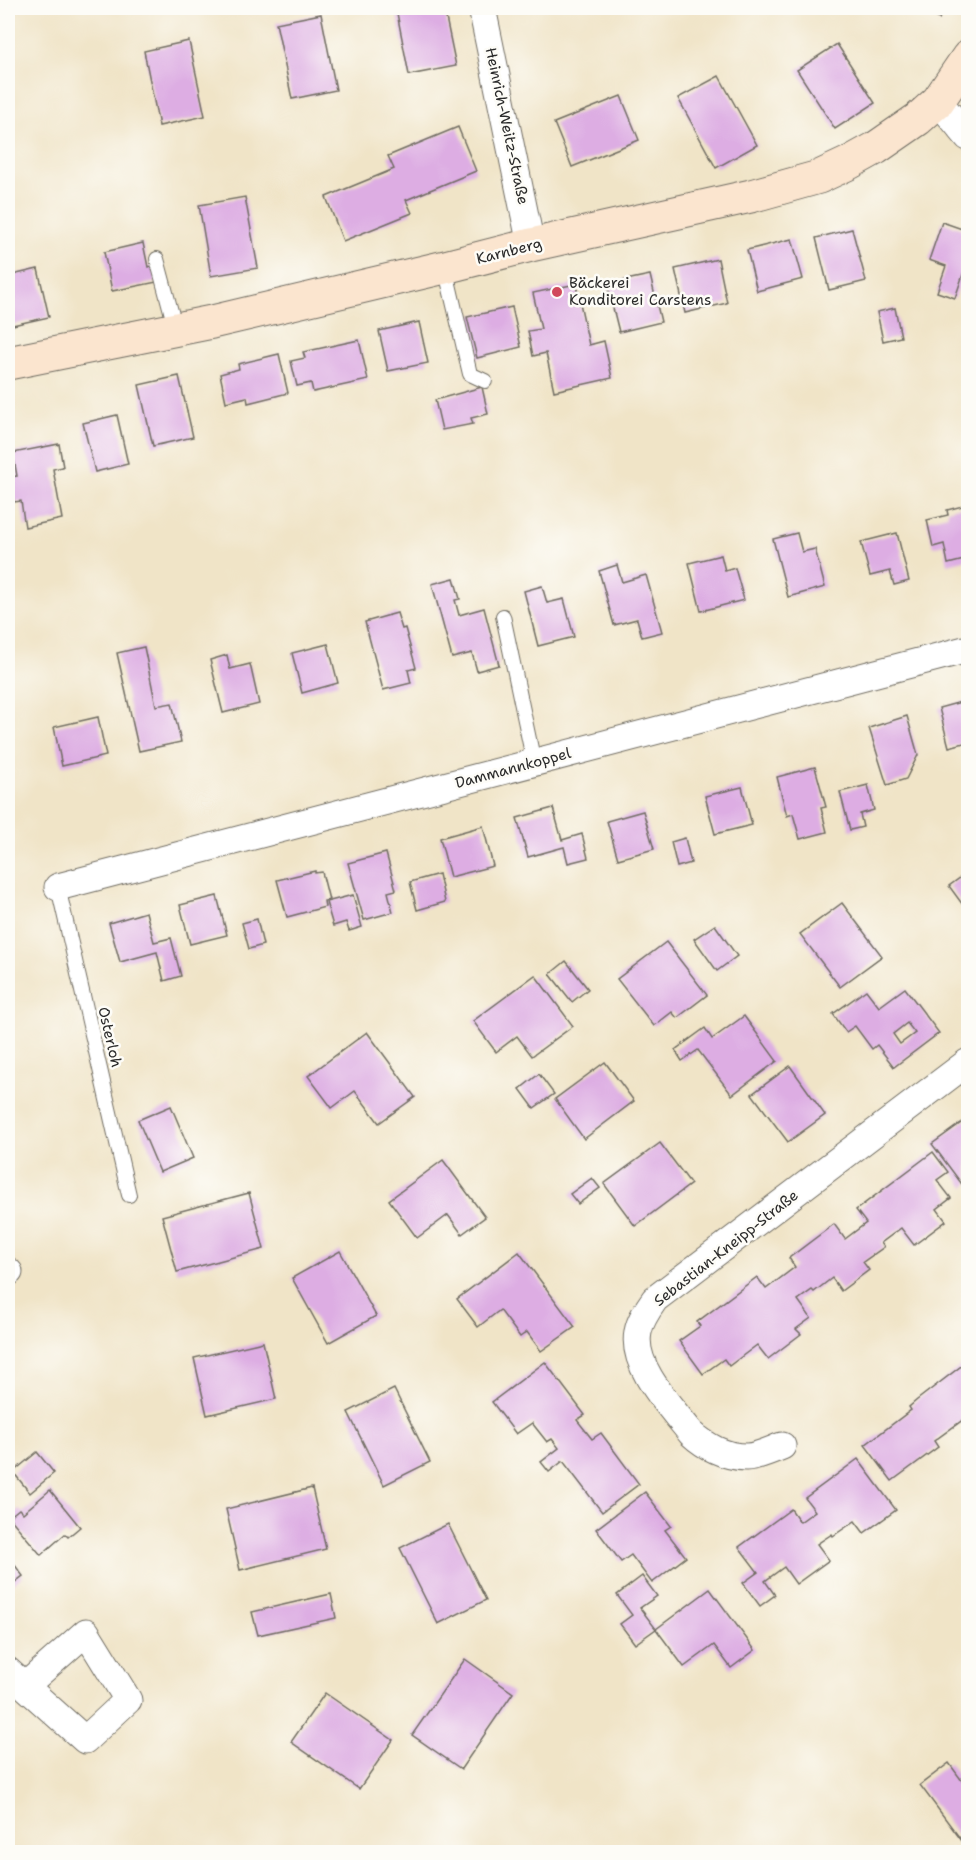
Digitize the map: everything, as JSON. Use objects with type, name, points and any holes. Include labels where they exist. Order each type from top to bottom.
[{"type":"street","name":"Heinrich-Weitz-Straße","points":[[482,8],[531,245]]},
{"type":"street","name":"Karnberg","points":[[8,363],[176,330],[531,245],[751,196],[819,177],[883,143],[918,118],[938,101],[969,57]]},
{"type":"street","points":[[938,101],[969,137]]},
{"type":"street","name":"Dammannkoppel","points":[[58,887],[969,649]]},
{"type":"street","name":"Sebastian-Kneipp-Straße","points":[[782,1446],[747,1457],[715,1450],[690,1433],[643,1368],[637,1350],[638,1331],[644,1315],[655,1299],[969,1062]]},
{"type":"lane","points":[[156,259],[176,330]]},
{"type":"lane","points":[[445,267],[470,374],[485,381]]},
{"type":"lane","points":[[503,616],[534,763]]},
{"type":"lane","name":"Osterloh","points":[[58,887],[129,1195]]},
{"type":"building","points":[[396,8],[444,8],[456,66],[409,75]]},
{"type":"building","points":[[913,8],[944,8],[939,19]]},
{"type":"building","points":[[321,14],[336,90],[292,99],[276,23]]},
{"type":"building","points":[[189,41],[205,116],[159,126],[144,51]]},
{"type":"building","points":[[837,44],[875,103],[835,129],[797,70]]},
{"type":"building","points":[[719,76],[757,145],[716,168],[678,98]]},
{"type":"building","points":[[621,96],[639,140],[572,167],[554,123]]},
{"type":"building","points":[[458,127],[476,171],[406,200],[412,213],[343,241],[326,197],[394,169],[388,156]]},
{"type":"building","points":[[245,197],[258,268],[211,276],[199,205]]},
{"type":"building","points":[[942,222],[968,231],[968,260],[955,298],[937,292],[946,266],[929,260]]},
{"type":"building","points":[[852,229],[866,281],[829,290],[816,238]]},
{"type":"building","points":[[792,239],[803,279],[757,291],[747,250]]},
{"type":"building","points":[[143,243],[148,267],[154,265],[157,282],[112,291],[104,252]]},
{"type":"building","points":[[718,259],[727,303],[685,313],[675,269]]},
{"type":"building","points":[[38,269],[49,317],[8,326],[8,276]]},
{"type":"building","points":[[650,275],[661,322],[619,332],[607,284]]},
{"type":"building","points":[[576,284],[589,345],[604,341],[612,378],[554,391],[546,353],[533,356],[528,331],[541,329],[533,293]]},
{"type":"building","points":[[512,307],[521,347],[477,358],[467,317]]},
{"type":"building","points":[[895,308],[901,337],[883,341],[877,312]]},
{"type":"building","points":[[419,322],[428,363],[388,371],[379,331]]},
{"type":"building","points":[[359,340],[368,380],[313,392],[311,383],[297,386],[291,361],[305,358],[303,352]]},
{"type":"building","points":[[279,354],[288,393],[248,403],[247,397],[226,402],[220,374],[239,369],[238,364]]},
{"type":"building","points":[[179,376],[193,437],[153,446],[139,385]]},
{"type":"building","points":[[482,387],[488,414],[471,418],[473,424],[442,430],[435,400]]},
{"type":"building","points":[[117,415],[128,464],[95,472],[83,423]]},
{"type":"building","points":[[59,444],[63,467],[53,469],[62,519],[25,527],[21,501],[14,502],[9,477],[17,476],[13,453]]},
{"type":"building","points":[[966,505],[968,508],[968,559],[948,564],[944,544],[933,547],[927,520],[948,515],[947,510]]},
{"type":"building","points":[[797,533],[802,552],[815,549],[825,587],[788,597],[773,539]]},
{"type":"building","points":[[897,533],[909,581],[894,585],[890,571],[870,576],[861,542]]},
{"type":"building","points":[[721,555],[725,571],[735,568],[744,600],[701,611],[689,563]]},
{"type":"building","points":[[617,565],[622,582],[646,575],[662,632],[642,637],[637,619],[614,625],[599,571]]},
{"type":"building","points":[[454,578],[460,599],[455,600],[459,615],[484,608],[499,665],[477,671],[472,653],[452,658],[432,584]]},
{"type":"building","points":[[542,586],[547,603],[564,599],[574,637],[538,646],[524,591]]},
{"type":"building","points":[[397,613],[402,629],[405,628],[416,668],[408,670],[411,683],[383,690],[365,622]]},
{"type":"building","points":[[328,644],[338,683],[302,693],[292,653]]},
{"type":"building","points":[[144,647],[156,706],[172,703],[181,742],[139,751],[117,653]]},
{"type":"building","points":[[227,655],[230,669],[250,664],[259,704],[223,713],[210,660]]},
{"type":"building","points":[[968,700],[968,742],[949,747],[939,708]]},
{"type":"building","points":[[907,716],[918,755],[906,779],[887,785],[869,728]]},
{"type":"building","points":[[98,717],[106,756],[62,766],[54,727]]},
{"type":"building","points":[[815,767],[826,807],[821,808],[827,832],[800,839],[793,814],[787,816],[777,777]]},
{"type":"building","points":[[868,785],[874,810],[860,814],[863,827],[850,830],[840,792]]},
{"type":"building","points":[[742,787],[752,825],[715,834],[705,796]]},
{"type":"building","points":[[553,808],[562,840],[582,834],[588,858],[568,863],[564,847],[528,857],[517,818]]},
{"type":"building","points":[[643,811],[654,849],[618,859],[607,821]]},
{"type":"building","points":[[483,826],[493,866],[450,877],[440,838]]},
{"type":"building","points":[[685,838],[691,863],[677,867],[671,842]]},
{"type":"building","points":[[386,853],[396,890],[388,892],[393,912],[364,920],[348,863]]},
{"type":"building","points":[[315,871],[315,873],[322,872],[329,900],[324,901],[325,907],[287,917],[277,880]]},
{"type":"building","points":[[968,872],[968,912],[949,886]]},
{"type":"building","points":[[439,874],[445,902],[417,910],[410,882]]},
{"type":"building","points":[[353,895],[362,927],[349,931],[346,922],[333,926],[326,902]]},
{"type":"building","points":[[217,896],[227,935],[190,944],[180,905]]},
{"type":"building","points":[[842,903],[882,956],[840,987],[800,934]]},
{"type":"building","points":[[146,912],[154,942],[171,938],[181,976],[164,981],[157,952],[120,962],[109,923]]},
{"type":"building","points":[[257,919],[263,945],[249,949],[242,923]]},
{"type":"building","points":[[715,925],[737,956],[717,971],[694,939]]},
{"type":"building","points":[[666,942],[707,995],[677,1018],[672,1012],[654,1026],[617,979]]},
{"type":"building","points":[[566,961],[588,989],[572,1002],[550,974]]},
{"type":"building","points":[[535,975],[573,1026],[532,1056],[517,1036],[496,1052],[473,1021]]},
{"type":"building","points":[[905,988],[939,1033],[894,1067],[877,1045],[872,1049],[855,1026],[846,1032],[833,1014],[866,990],[879,1007]],"holes":[[[907,1023],[915,1033],[900,1044],[893,1034]]]},
{"type":"building","points":[[744,1016],[777,1061],[732,1095],[698,1050],[682,1061],[675,1050],[705,1028],[712,1039]]},
{"type":"building","points":[[367,1032],[415,1097],[379,1123],[355,1091],[332,1108],[308,1076]]},
{"type":"building","points":[[605,1062],[634,1101],[584,1139],[555,1099]]},
{"type":"building","points":[[790,1066],[825,1115],[788,1142],[752,1094]]},
{"type":"building","points":[[539,1074],[554,1094],[534,1108],[520,1089]]},
{"type":"building","points":[[171,1106],[193,1158],[160,1172],[138,1120]]},
{"type":"building","points":[[968,1118],[968,1184],[964,1187],[932,1144]]},
{"type":"building","points":[[660,1143],[691,1184],[635,1226],[604,1184]]},
{"type":"building","points":[[933,1152],[948,1172],[937,1180],[951,1198],[937,1209],[946,1221],[914,1245],[901,1228],[881,1243],[884,1247],[863,1262],[869,1270],[841,1291],[832,1278],[814,1292],[812,1290],[798,1300],[811,1318],[796,1329],[801,1334],[768,1359],[757,1345],[729,1366],[724,1359],[703,1374],[679,1341],[700,1326],[697,1322],[757,1277],[766,1289],[795,1267],[789,1258],[834,1224],[845,1239],[866,1223],[856,1210]]},
{"type":"building","points":[[443,1160],[485,1217],[462,1234],[448,1215],[417,1238],[389,1200]]},
{"type":"building","points":[[592,1178],[600,1188],[578,1204],[570,1194]]},
{"type":"building","points":[[249,1193],[264,1249],[177,1272],[162,1216]]},
{"type":"building","points":[[340,1251],[376,1316],[328,1343],[292,1278]]},
{"type":"building","points":[[519,1252],[575,1327],[541,1351],[527,1332],[520,1337],[500,1310],[478,1327],[457,1299]]},
{"type":"building","points":[[263,1342],[276,1399],[207,1415],[194,1358]]},
{"type":"building","points":[[968,1354],[968,1416],[934,1441],[938,1447],[892,1481],[865,1445],[911,1410],[909,1407],[917,1400],[965,1363],[962,1359]]},
{"type":"building","points":[[545,1362],[585,1415],[577,1420],[592,1439],[601,1433],[639,1484],[602,1512],[563,1461],[549,1472],[541,1462],[559,1448],[552,1439],[547,1442],[532,1423],[516,1434],[492,1402]]},
{"type":"building","points":[[394,1389],[430,1462],[384,1485],[348,1412]]},
{"type":"building","points":[[37,1452],[54,1473],[30,1493],[13,1472]]},
{"type":"building","points":[[858,1459],[896,1510],[864,1533],[855,1521],[817,1544],[829,1560],[796,1584],[784,1567],[765,1581],[775,1595],[760,1606],[743,1583],[758,1572],[739,1547],[791,1509],[800,1522],[815,1511],[805,1498]]},
{"type":"building","points":[[312,1488],[326,1549],[240,1570],[226,1509]]},
{"type":"building","points":[[50,1490],[80,1527],[68,1537],[65,1534],[41,1555],[9,1517],[19,1509],[23,1513]]},
{"type":"building","points":[[645,1492],[671,1526],[665,1530],[686,1557],[652,1583],[631,1555],[621,1562],[596,1529]]},
{"type":"building","points":[[448,1524],[486,1600],[438,1624],[400,1548]]},
{"type":"building","points":[[8,1556],[23,1576],[11,1585],[8,1583]]},
{"type":"building","points":[[642,1576],[657,1596],[640,1608],[656,1629],[635,1644],[620,1624],[632,1615],[617,1595]]},
{"type":"building","points":[[710,1589],[755,1650],[731,1668],[714,1645],[684,1667],[656,1629]]},
{"type":"building","points":[[331,1594],[336,1618],[258,1635],[252,1612]]},
{"type":"building","points":[[465,1659],[513,1693],[461,1769],[412,1735]]},
{"type":"building","points":[[325,1693],[393,1740],[359,1789],[291,1742]]},
{"type":"building","points":[[949,1763],[968,1789],[968,1849],[920,1785]]},
{"type":"place","name":"Bäckerei Konditorei Carstens","points":[[557,292]]}]
